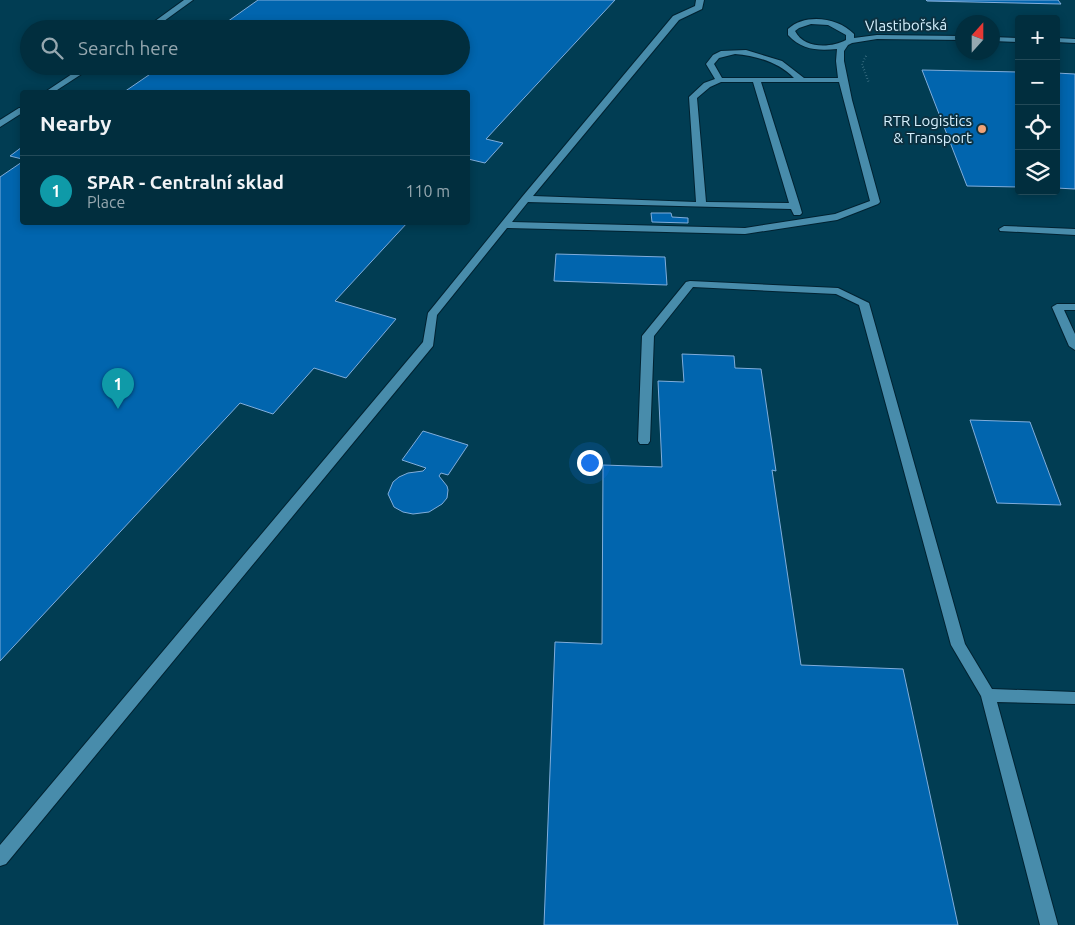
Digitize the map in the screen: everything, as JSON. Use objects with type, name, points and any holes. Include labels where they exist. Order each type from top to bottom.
[{"type":"street","points":[[161,20],[189,0]]},
{"type":"street","points":[[0,858],[429,344],[432,315],[525,199],[676,18],[699,7],[700,0]]},
{"type":"street","name":"Vlastibořská","points":[[847,43],[850,34],[847,31],[827,23],[804,23],[791,31],[792,35],[799,42],[813,47],[830,48],[877,37],[955,38]]},
{"type":"street","points":[[1000,39],[1015,40]]},
{"type":"street","points":[[1060,40],[1075,41]]},
{"type":"street","points":[[504,225],[745,231],[837,217],[875,202],[839,58],[840,52],[847,43]]},
{"type":"street","points":[[720,80],[710,64],[713,58],[720,54],[745,52],[771,59],[789,68],[802,80]]},
{"type":"street","points":[[52,90],[76,75]]},
{"type":"street","points":[[701,205],[693,97],[707,85],[720,80],[843,80]]},
{"type":"street","points":[[756,80],[800,222]]},
{"type":"street","points":[[0,124],[20,111]]},
{"type":"street","points":[[525,199],[795,206]]},
{"type":"street","points":[[1004,229],[1075,232]]},
{"type":"street","points":[[644,440],[648,336],[690,284],[838,292],[864,303],[958,644],[988,694],[1049,925]]},
{"type":"street","points":[[1075,307],[1057,307],[1075,346]]},
{"type":"street","points":[[988,694],[1075,698]]},
{"type":"building","points":[[258,0],[615,0],[486,139],[503,143],[485,163],[470,159],[470,90],[127,90],[149,75],[470,75],[470,20],[230,20]]},
{"type":"building","points":[[1058,0],[1061,4],[927,1]]},
{"type":"building","name":"RTR Logistics & Transport","points":[[922,70],[1015,72],[1015,187],[967,186]]},
{"type":"building","points":[[1060,73],[1075,74],[1075,189],[1060,188]]},
{"type":"building","points":[[20,148],[20,158],[10,156]]},
{"type":"building","points":[[20,163],[20,225],[405,225],[335,301],[396,319],[346,378],[314,368],[273,414],[240,403],[0,661],[0,177]]},
{"type":"building","points":[[651,213],[671,213],[672,217],[688,218],[688,223],[652,222]]},
{"type":"building","points":[[556,254],[665,257],[667,285],[554,281]]},
{"type":"building","points":[[682,354],[734,356],[735,368],[761,369],[776,471],[772,470],[801,665],[903,669],[958,925],[544,925],[555,642],[602,644],[603,465],[662,467],[658,381],[684,382]]},
{"type":"building","points":[[970,420],[1030,422],[1061,505],[997,503]]},
{"type":"building","points":[[423,431],[468,445],[448,475],[441,473],[439,476],[447,486],[447,498],[442,504],[429,512],[413,514],[403,512],[394,507],[388,494],[393,482],[399,477],[408,473],[423,471],[426,468],[402,460]]},
{"type":"place","name":"RTR Logistics & Transport","points":[[982,129]]},
{"type":"place","name":"SPAR - Centralní sklad","points":[[118,409]]}]
